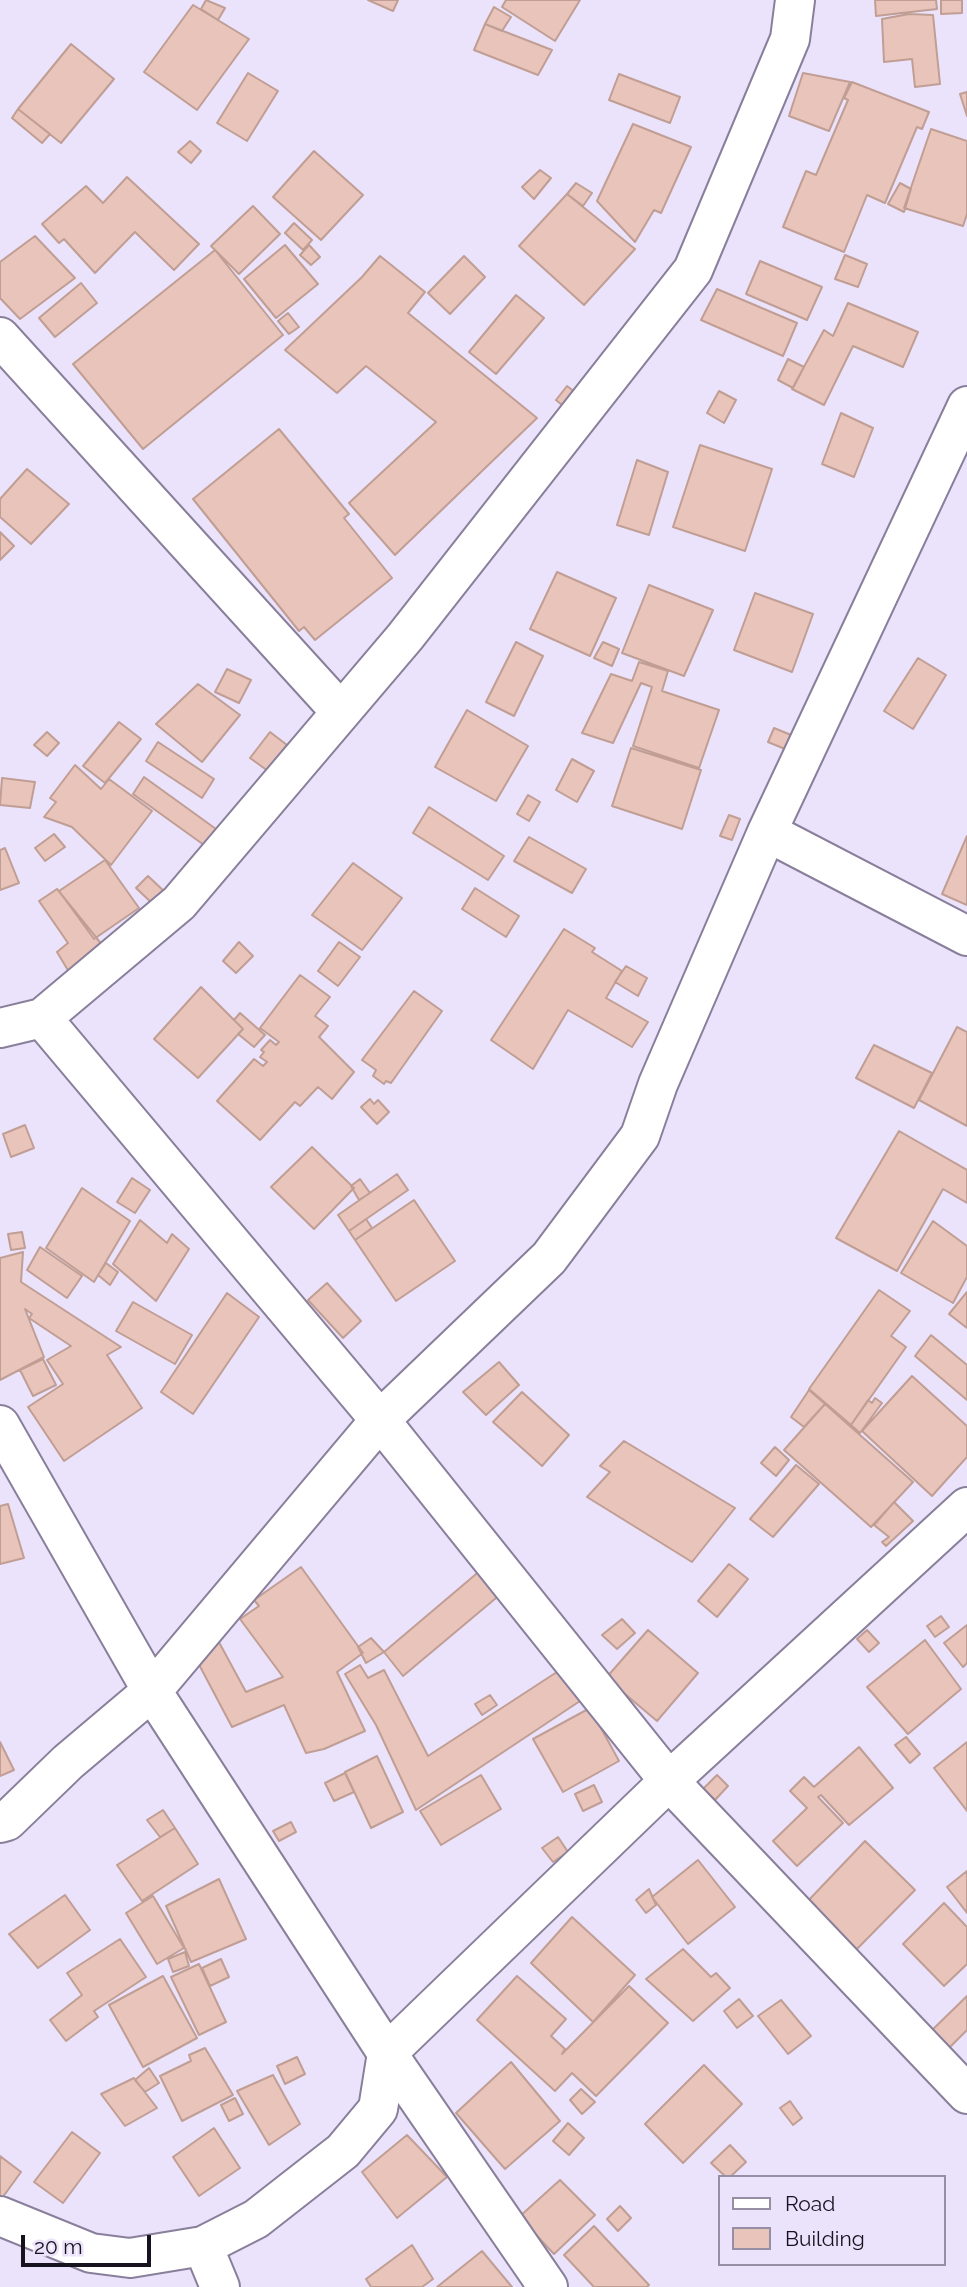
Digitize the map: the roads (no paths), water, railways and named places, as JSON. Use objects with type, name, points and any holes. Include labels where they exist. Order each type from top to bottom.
[{"type":"street","points":[[0,1028],[42,1018],[179,903],[405,637],[694,270],[790,39],[795,0]]},
{"type":"street","points":[[0,337],[341,712]]},
{"type":"street","points":[[0,1823],[7,1821],[68,1762],[152,1691],[380,1420],[549,1258],[640,1136],[658,1084],[767,832],[967,406]]},
{"type":"street","points":[[767,832],[967,936]]},
{"type":"street","points":[[42,1018],[380,1420],[669,1781],[967,2094]]},
{"type":"street","points":[[0,1425],[152,1691],[387,2053],[548,2287]]},
{"type":"street","points":[[0,2216],[91,2253],[130,2258],[203,2246],[256,2219],[343,2151],[378,2109],[387,2053],[669,1781],[967,1507]]},
{"type":"street","points":[[203,2246],[220,2287]]}]
